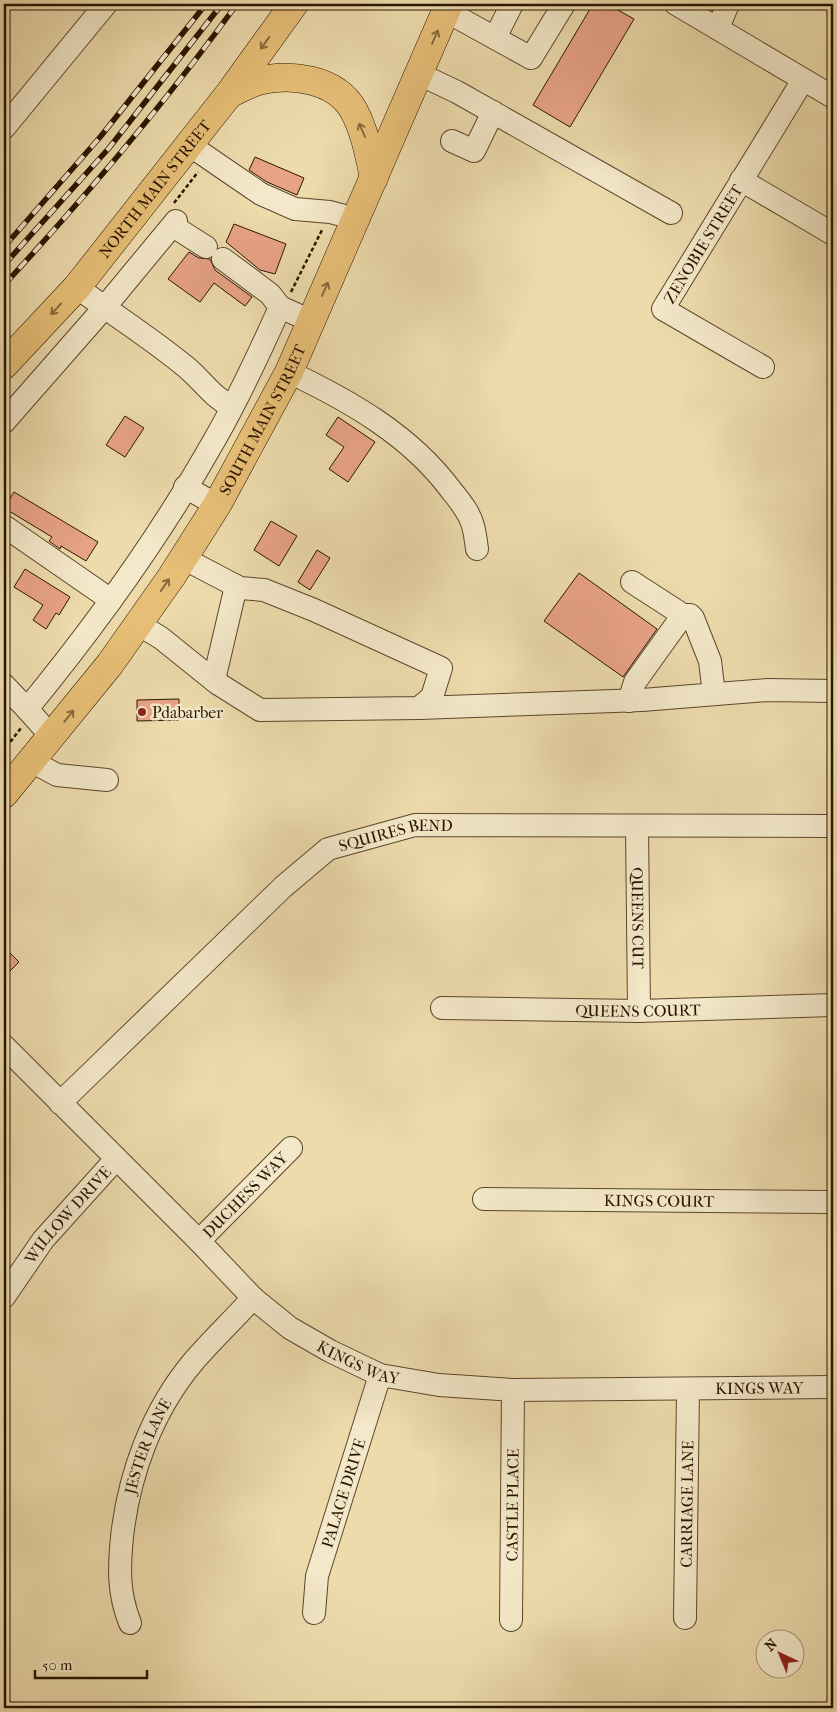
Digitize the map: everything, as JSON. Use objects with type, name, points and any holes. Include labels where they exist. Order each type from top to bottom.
[{"type":"highway","name":"NORTH MAIN STREET","points":[[4,364],[77,287],[198,151],[229,94],[294,4]]},
{"type":"highway","name":"SOUTH MAIN STREET","points":[[4,794],[110,664],[217,505],[289,372],[311,320],[343,216],[374,178],[448,8]]},
{"type":"highway","points":[[229,94],[256,82],[286,77],[310,80],[337,92],[353,109],[366,140],[374,178]]},
{"type":"street","points":[[4,128],[106,4]]},
{"type":"street","points":[[495,38],[512,4]]},
{"type":"street","points":[[448,8],[531,58],[564,4]]},
{"type":"street","points":[[676,4],[804,80],[831,90]]},
{"type":"street","points":[[718,28],[728,4]]},
{"type":"street","points":[[419,74],[493,112],[671,213]]},
{"type":"street","name":"ZENOBIE STREET","points":[[763,367],[663,309],[804,80]]},
{"type":"street","points":[[452,141],[474,151],[493,112]]},
{"type":"street","points":[[198,151],[261,194],[286,206],[343,216]]},
{"type":"street","points":[[741,180],[833,234]]},
{"type":"street","points":[[4,422],[104,308],[174,224],[270,294],[280,307],[311,320]]},
{"type":"street","points":[[77,287],[168,352],[188,368],[217,399],[232,407]]},
{"type":"street","points":[[29,712],[111,600],[185,487],[232,407],[280,307]]},
{"type":"street","points":[[289,372],[367,414],[410,445],[439,474],[462,504],[473,524],[477,548]]},
{"type":"street","points":[[185,487],[217,505]]},
{"type":"street","points":[[4,526],[111,600]]},
{"type":"street","points":[[183,558],[236,586],[264,590],[314,610],[441,668],[432,697],[419,708]]},
{"type":"street","points":[[632,582],[683,615],[690,615],[693,618],[710,661],[714,694]]},
{"type":"street","points":[[214,680],[236,586]]},
{"type":"street","points":[[629,701],[636,682],[683,615]]},
{"type":"street","points":[[138,624],[161,638],[214,680],[260,710],[419,708],[629,701],[768,690],[833,691]]},
{"type":"street","points":[[81,643],[110,664]]},
{"type":"street","points":[[4,685],[52,737]]},
{"type":"street","points":[[31,761],[57,775],[107,780]]},
{"type":"street","name":"SQUIRES BEND","points":[[60,1103],[282,888],[328,849],[415,825],[833,826]]},
{"type":"street","name":"QUEENS CUT","points":[[637,826],[638,1011]]},
{"type":"street","name":"QUEENS COURT","points":[[442,1008],[638,1011],[833,1005]]},
{"type":"street","name":"KINGS WAY","points":[[4,1046],[199,1241],[253,1298],[290,1328],[330,1351],[380,1375],[439,1385],[514,1390],[688,1390],[833,1387]]},
{"type":"street","name":"DUCHESS WAY","points":[[199,1241],[291,1148]]},
{"type":"street","name":"WILLOW DRIVE","points":[[4,1295],[43,1240],[116,1159]]},
{"type":"street","name":"KINGS COURT","points":[[484,1199],[833,1202]]},
{"type":"street","name":"JESTER LANE","points":[[130,1623],[122,1602],[118,1573],[126,1501],[139,1458],[175,1387],[193,1362],[253,1298]]},
{"type":"street","name":"PALACE DRIVE","points":[[314,1613],[317,1576],[380,1375]]},
{"type":"street","name":"CASTLE PLACE","points":[[512,1620],[514,1390]]},
{"type":"street","name":"CARRIAGE LANE","points":[[685,1618],[688,1390]]},
{"type":"path","points":[[174,224],[173,212],[175,202],[198,151]]},
{"type":"path","points":[[280,307],[290,296],[303,266],[308,263],[343,216]]},
{"type":"path","points":[[4,754],[4,745],[11,741],[29,712]]},
{"type":"building","points":[[593,4],[607,4],[634,19],[570,127],[533,105]]},
{"type":"building","points":[[255,157],[304,178],[297,195],[267,182],[249,170]]},
{"type":"building","points":[[234,224],[286,244],[275,274],[260,270],[226,242]]},
{"type":"building","points":[[189,252],[199,258],[210,259],[215,270],[252,297],[245,306],[214,283],[200,302],[168,279]]},
{"type":"building","points":[[125,416],[144,428],[125,457],[106,445]]},
{"type":"building","points":[[338,417],[375,442],[348,482],[329,469],[344,447],[326,435]]},
{"type":"building","points":[[14,492],[98,542],[86,561],[61,546],[60,549],[49,541],[52,537],[4,508]]},
{"type":"building","points":[[271,521],[297,536],[279,566],[254,550]]},
{"type":"building","points":[[317,550],[330,558],[310,590],[298,582]]},
{"type":"building","points":[[25,569],[70,597],[59,615],[56,613],[46,629],[33,620],[43,605],[14,587]]},
{"type":"building","points":[[579,573],[657,629],[623,677],[544,621]]},
{"type":"building","points":[[179,699],[179,720],[137,721],[137,700]]},
{"type":"building","points":[[4,947],[19,962],[4,977]]},
{"type":"railway","points":[[4,247],[101,136],[206,4]]},
{"type":"railway","points":[[4,265],[109,148],[222,4]]},
{"type":"railway","points":[[4,285],[125,148],[237,4]]},
{"type":"place","name":"Pdabarber","points":[[142,712]]}]
